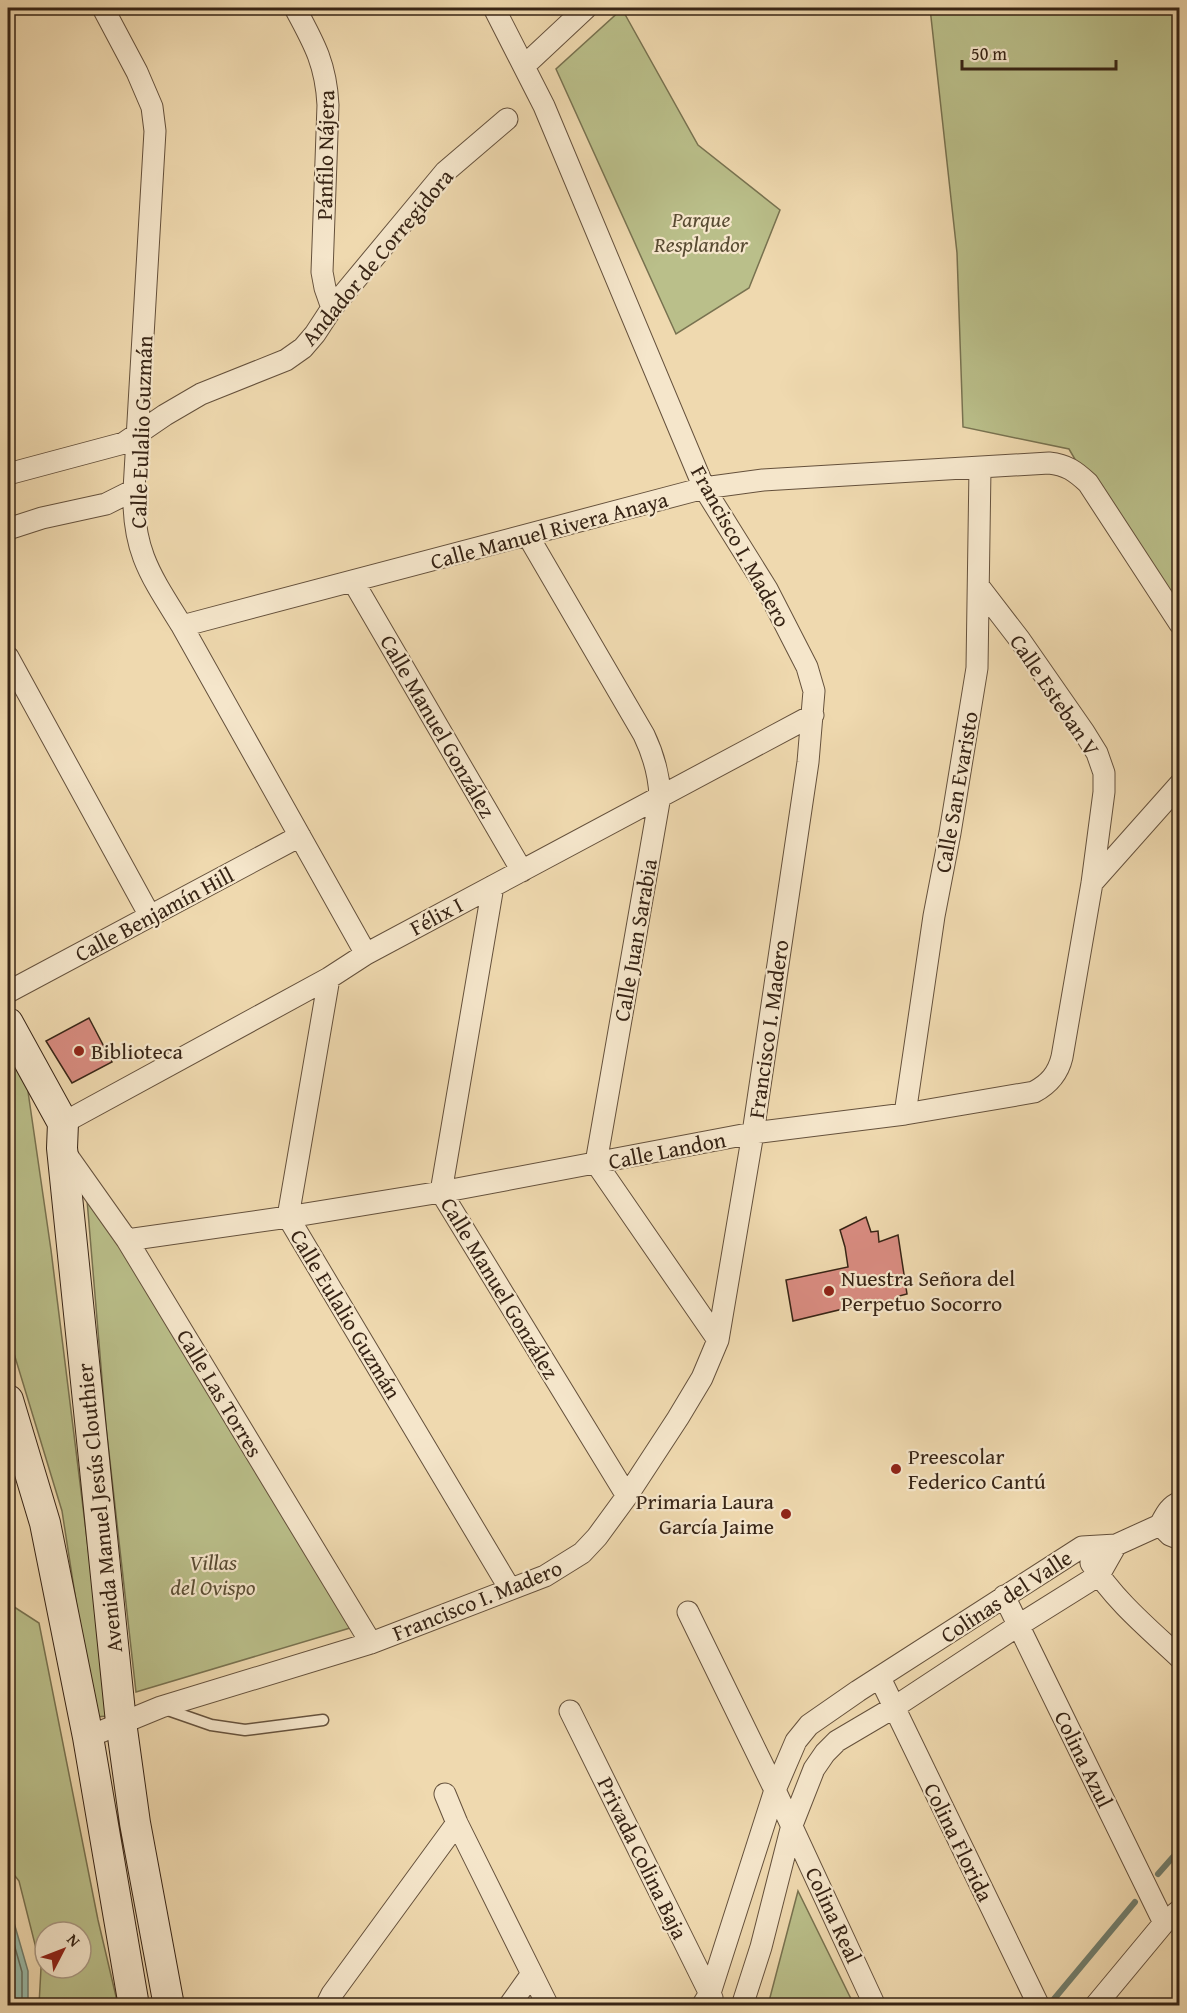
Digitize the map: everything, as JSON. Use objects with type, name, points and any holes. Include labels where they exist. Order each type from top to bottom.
[{"type":"street","name":"Calle Eulalio Guzmán","points":[[103,8],[138,72],[152,107],[155,131],[134,490],[133,516],[136,536],[144,560],[157,586],[182,626],[366,954]]},
{"type":"street","name":"Pánfilo Nájera","points":[[295,8],[316,48],[327,79],[328,115],[322,272],[332,308]]},
{"type":"street","name":"Francisco I. Madero","points":[[88,1737],[161,1707],[371,1643],[545,1576],[582,1553],[597,1537],[627,1496],[678,1419],[702,1378],[718,1340],[753,1133],[808,762],[814,691],[807,667],[766,589],[704,488],[544,106],[494,8]]},
{"type":"street","points":[[524,66],[585,8]]},
{"type":"street","name":"Andador de Corregidora","points":[[8,474],[124,444],[171,411],[201,394],[286,360],[309,341],[332,308],[445,172],[507,119]]},
{"type":"street","name":"Calle Manuel Rivera Anaya","points":[[182,626],[704,488],[763,480],[1049,463],[1066,465],[1088,483],[1179,624]]},
{"type":"street","name":"Calle San Evaristo","points":[[905,1114],[934,916],[977,668],[980,468]]},
{"type":"street","points":[[8,529],[42,518],[106,504],[134,490]]},
{"type":"street","name":"Calle Juan Sarabia","points":[[528,536],[645,735],[657,767],[660,796],[596,1163]]},
{"type":"street","name":"Calle Manuel González","points":[[354,581],[522,871]]},
{"type":"street","name":"Calle Esteban V","points":[[980,588],[1046,676],[1097,753],[1104,773],[1104,792],[1092,883]]},
{"type":"street","points":[[8,657],[150,916]]},
{"type":"street","name":"Félix I","points":[[63,1135],[366,954],[813,715]]},
{"type":"street","points":[[1092,883],[1179,784]]},
{"type":"street","name":"Calle Benjamín Hill","points":[[8,993],[300,836]]},
{"type":"street","name":"Calle Landon","points":[[127,1240],[441,1192],[753,1133],[905,1114],[1034,1092],[1052,1079],[1060,1067],[1092,883]]},
{"type":"street","name":"Calle Manuel González","points":[[493,886],[441,1192],[627,1496]]},
{"type":"street","name":"Calle Eulalio Guzmán","points":[[329,978],[288,1217],[510,1589]]},
{"type":"street","name":"Avenida Manuel Jesús Clouthier","points":[[8,1023],[63,1135],[121,1722],[135,1822],[169,2006]]},
{"type":"street","name":"Calle Las Torres","points":[[63,1135],[371,1643]]},
{"type":"street","points":[[596,1163],[718,1340]]},
{"type":"street","name":"Avenida Manuel Jesús Clouthier","points":[[8,1400],[45,1524],[88,1737],[134,2006]]},
{"type":"street","points":[[1116,1545],[1160,1525],[1174,1504],[1179,1502]]},
{"type":"street","points":[[1160,1525],[1170,1535],[1179,1539]]},
{"type":"street","name":"Colinas del Valle","points":[[710,2001],[775,1790],[796,1741],[809,1725],[1082,1547],[1116,1545]]},
{"type":"street","name":"Colinas del Valle","points":[[742,2006],[761,1947],[792,1825],[814,1769],[825,1753],[837,1741],[893,1708],[1099,1575],[1116,1545]]},
{"type":"street","points":[[1082,1547],[1099,1575],[1128,1610],[1179,1658]]},
{"type":"street","name":"Colina Azul","points":[[1004,1596],[1172,1916]]},
{"type":"street","name":"Colina Real","points":[[688,1612],[792,1825],[875,2006]]},
{"type":"street","name":"Colina Florida","points":[[880,1678],[1039,2006]]},
{"type":"street","name":"Privada Colina Baja","points":[[570,1711],[710,2001]]},
{"type":"street","points":[[445,1794],[457,1823],[548,2006]]},
{"type":"street","points":[[326,2006],[332,1994],[457,1823]]},
{"type":"street","points":[[1095,2006],[1172,1916]]},
{"type":"street","points":[[509,2006],[531,1975]]},
{"type":"lane","points":[[161,1707],[211,1725],[245,1730],[323,1720]]},
{"type":"green space","points":[[930,8],[1179,8],[1179,638],[1069,449],[963,427],[957,253]]},
{"type":"green space","name":"Parque Resplandor","points":[[622,9],[698,145],[780,210],[749,288],[676,334],[556,69]]},
{"type":"green space","points":[[8,1040],[25,1071],[51,1250],[109,1716],[94,1717],[62,1511],[8,1334]]},
{"type":"green space","name":"Villas del Ovispo","points":[[86,1188],[350,1628],[136,1692],[106,1426]]},
{"type":"green space","points":[[8,1603],[39,1623],[98,1920],[118,2005],[39,2005],[40,1980],[93,1980],[93,1920],[33,1920],[33,1936],[19,1881],[8,1867]]},
{"type":"green space","points":[[798,1891],[854,2005],[768,2005]]},
{"type":"water","points":[[8,1902],[28,1971],[28,2005],[8,2005]]},
{"type":"building","name":"Biblioteca","points":[[89,1018],[112,1062],[72,1083],[46,1041]]},
{"type":"building","points":[[866,1217],[871,1232],[878,1231],[879,1242],[898,1235],[907,1294],[899,1296],[900,1300],[873,1305],[872,1302],[793,1321],[786,1280],[848,1267],[840,1230]]},
{"type":"waterway","points":[[1158,1874],[1180,1849]]},
{"type":"waterway","points":[[1054,1999],[1135,1902]]},
{"type":"place","name":"Biblioteca","points":[[79,1051]]},
{"type":"place","name":"Nuestra Señora del Perpetuo Socorro","points":[[829,1291]]},
{"type":"place","name":"Preescolar Federico Cantú","points":[[896,1469]]},
{"type":"place","name":"Primaria Laura García Jaime","points":[[786,1514]]}]
